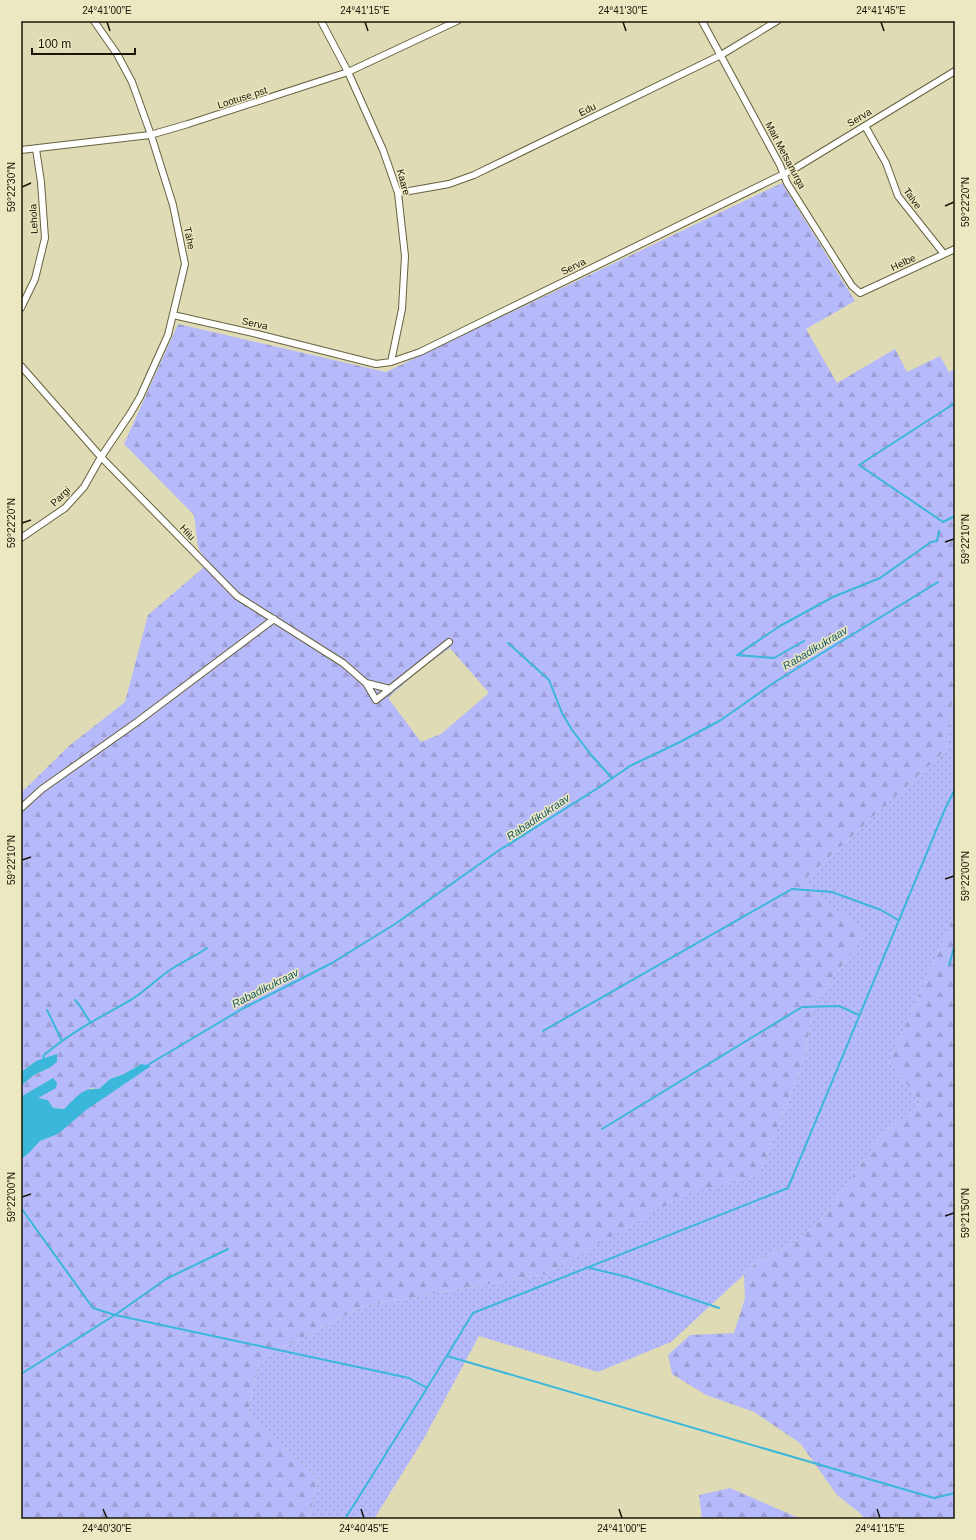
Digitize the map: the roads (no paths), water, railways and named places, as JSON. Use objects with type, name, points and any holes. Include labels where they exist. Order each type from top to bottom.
[{"type":"street","name":"Tähe","points":[[94,21],[117,54],[132,82],[173,205],[185,264],[168,335],[140,397],[119,432],[101,457]]},
{"type":"street","name":"Kaare","points":[[321,21],[348,72],[383,150],[398,193],[405,256],[402,309],[391,362]]},
{"type":"street","name":"Lootuse pst","points":[[21,150],[150,134],[195,122],[348,72],[457,21]]},
{"type":"street","name":"Mait Metsanurga","points":[[702,21],[784,174],[787,183],[852,286],[860,294]]},
{"type":"street","name":"Edu","points":[[398,193],[449,184],[474,175],[721,55],[777,21]]},
{"type":"street","name":"Serva","points":[[173,315],[257,334],[376,364],[391,362],[420,352],[784,174],[955,71]]},
{"type":"street","name":"Talve","points":[[865,126],[886,163],[898,196],[944,254]]},
{"type":"street","name":"Lehola","points":[[21,308],[35,279],[45,238],[41,182],[36,148]]},
{"type":"street","name":"Helbe","points":[[860,294],[955,249]]},
{"type":"street","name":"Hiiu","points":[[21,366],[101,457],[238,596],[343,663],[366,683],[376,700],[449,642]]},
{"type":"street","name":"Pargi","points":[[21,538],[65,508],[84,487],[101,457]]},
{"type":"street","points":[[21,808],[42,789],[137,722],[274,619]]},
{"type":"street","name":"Hiiu","points":[[366,683],[390,689]]},
{"type":"waterway","points":[[955,403],[859,465],[943,522],[955,516]]},
{"type":"waterway","points":[[804,641],[774,658],[737,655],[780,626],[833,597],[880,578],[931,542],[937,541],[939,531]]},
{"type":"waterway","name":"Rabadikukraav","points":[[146,1066],[242,1009],[332,963],[395,924],[498,851],[630,766],[721,720],[775,682],[938,582]]},
{"type":"waterway","points":[[508,643],[549,680],[562,713],[572,730],[592,756],[612,778]]},
{"type":"waterway","points":[[345,1519],[473,1313],[788,1188],[945,809],[955,789]]},
{"type":"waterway","points":[[543,1031],[792,889],[832,892],[881,910],[898,920]]},
{"type":"waterway","points":[[949,965],[955,944]]},
{"type":"waterway","points":[[43,1060],[44,1055],[64,1040],[135,997],[177,965],[199,954],[207,948]]},
{"type":"waterway","points":[[75,1000],[91,1023]]},
{"type":"waterway","points":[[602,1129],[802,1007],[839,1006],[859,1015]]},
{"type":"waterway","points":[[47,1010],[62,1041]]},
{"type":"waterway","points":[[21,1208],[93,1308],[115,1315],[409,1378],[427,1388]]},
{"type":"waterway","points":[[21,1374],[115,1315],[166,1279],[228,1249]]},
{"type":"waterway","points":[[590,1268],[627,1277],[719,1308]]},
{"type":"waterway","points":[[447,1356],[934,1498],[955,1493]]}]
